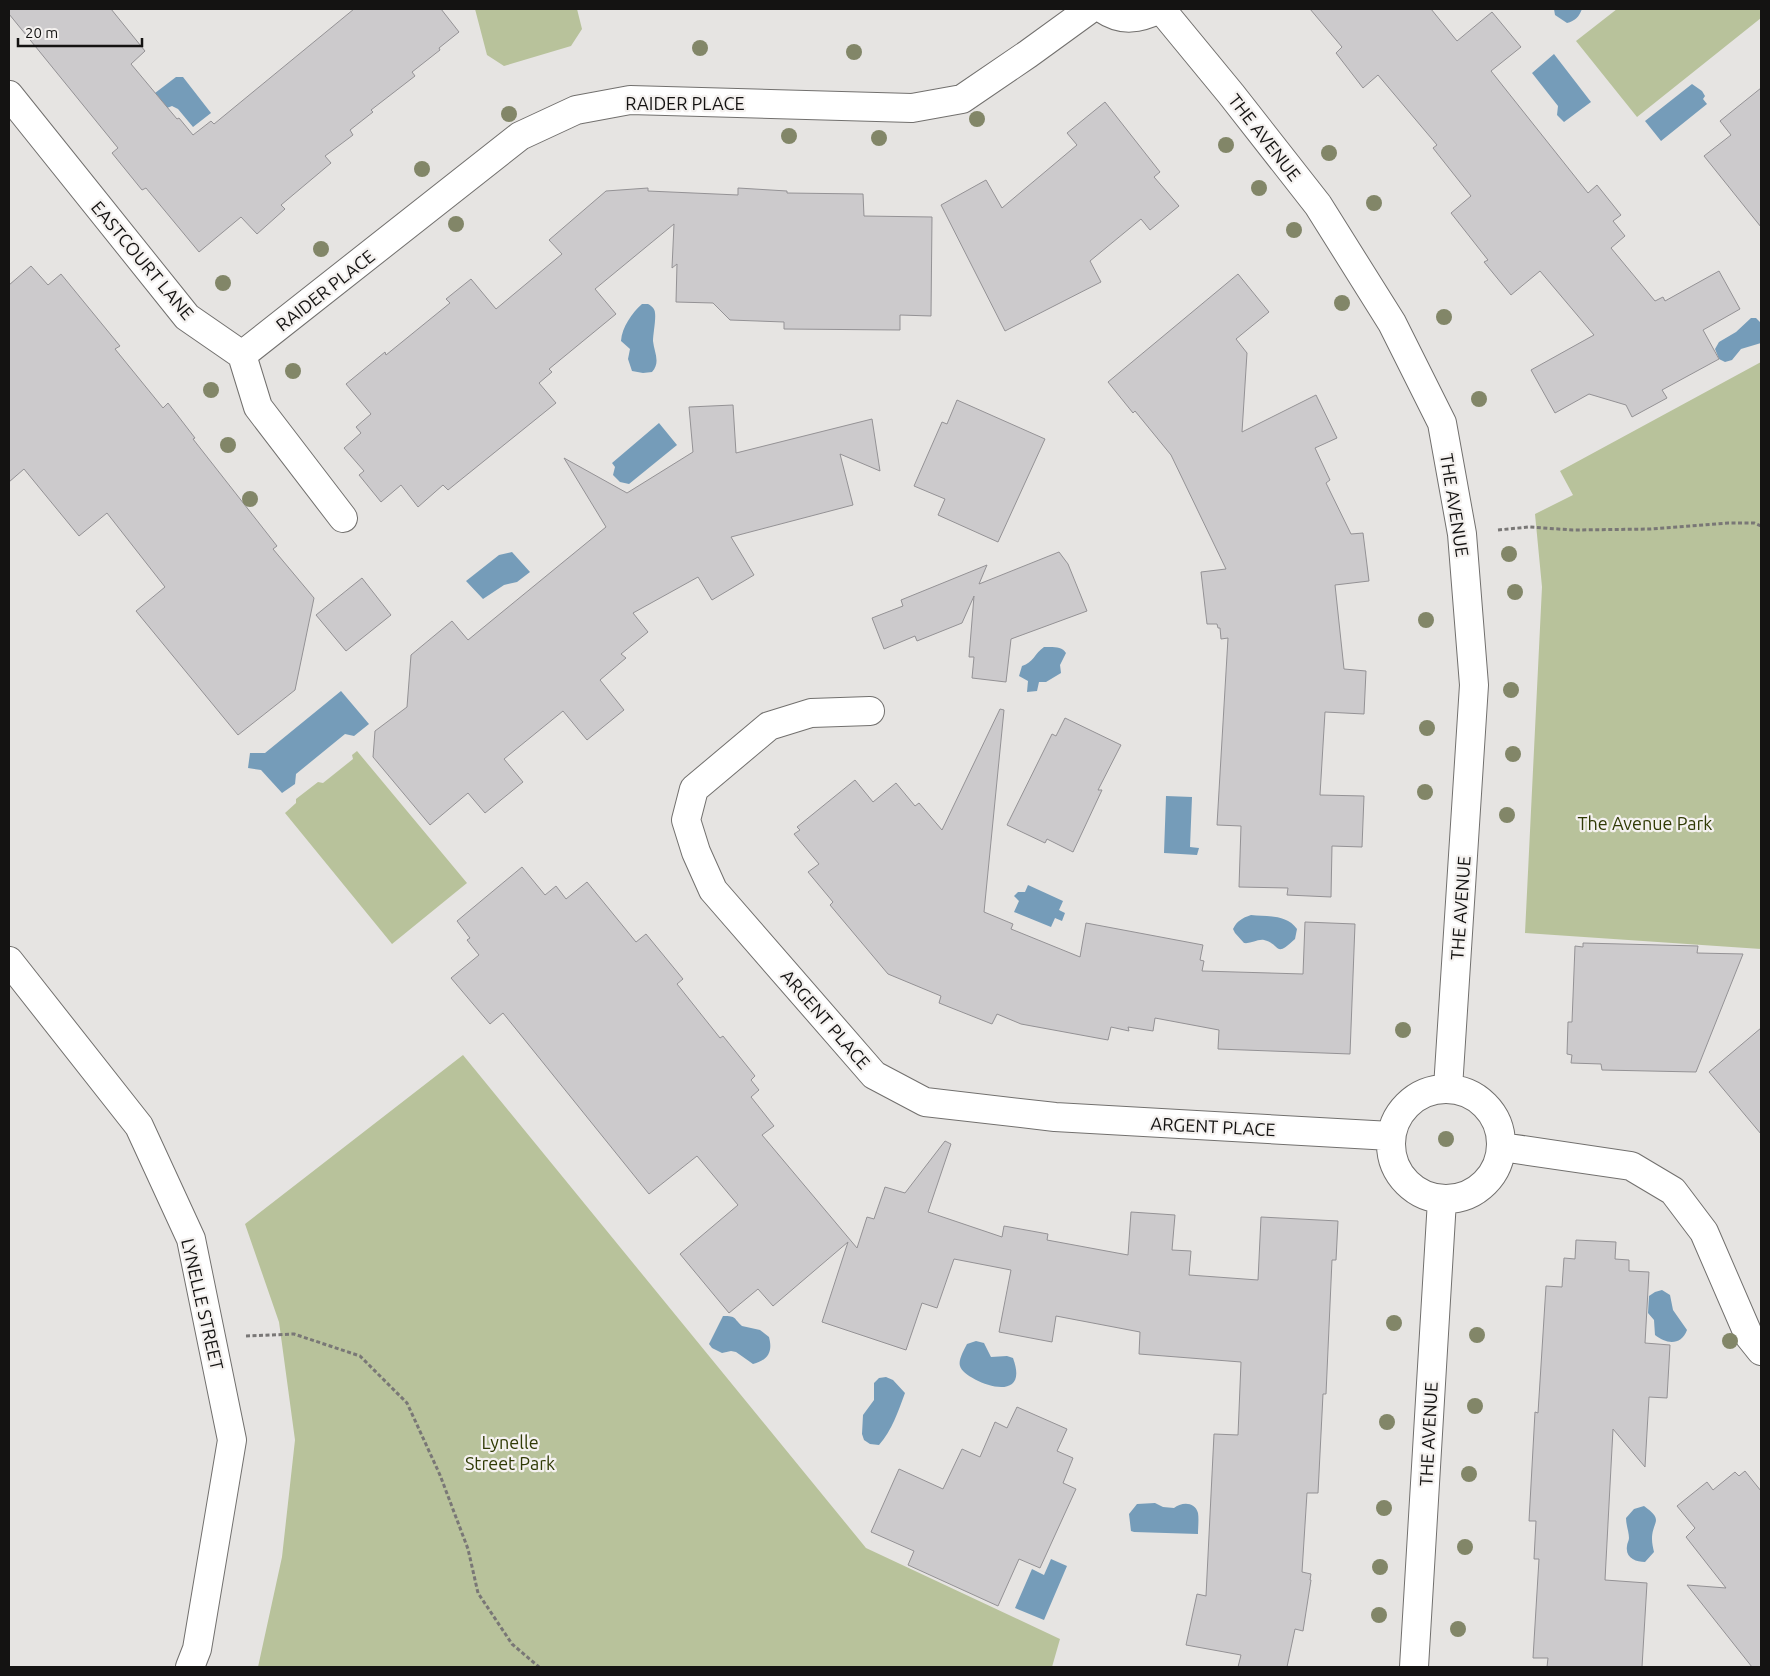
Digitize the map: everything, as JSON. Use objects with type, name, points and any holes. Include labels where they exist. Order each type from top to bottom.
[{"type":"street","name":"RAIDER PLACE","points":[[242,355],[520,136],[576,110],[630,100],[912,108],[962,99],[1090,9]]},
{"type":"street","points":[[1103,9],[1111,14],[1128,18],[1145,16],[1160,9]]},
{"type":"street","name":"THE AVENUE","points":[[1160,9],[1231,94],[1318,205],[1392,322],[1442,423],[1462,534],[1474,685],[1448,1088]]},
{"type":"street","name":"EASTCOURT LANE","points":[[9,95],[187,317],[242,355]]},
{"type":"street","points":[[242,355],[258,407],[343,518]]},
{"type":"street","name":"ARGENT PLACE","points":[[870,711],[811,713],[769,726],[694,788],[686,820],[696,852],[713,890],[874,1075],[925,1102],[1055,1117],[1391,1136]]},
{"type":"street","name":"LYNELLE STREET","points":[[9,961],[139,1126],[191,1240],[232,1440],[197,1649],[190,1667]]},
{"type":"street","points":[[1448,1088],[1466,1091],[1481,1100],[1493,1114],[1500,1129],[1502,1147],[1498,1164],[1489,1180],[1476,1192],[1459,1198],[1442,1200],[1424,1195],[1409,1186],[1394,1163],[1391,1136],[1396,1121],[1405,1107],[1417,1096],[1432,1090],[1448,1088]]},
{"type":"street","points":[[1502,1147],[1631,1166],[1673,1191],[1704,1232],[1749,1336],[1761,1351]]},
{"type":"street","name":"THE AVENUE","points":[[1414,1667],[1442,1200]]},
{"type":"path","points":[[1462,534],[1529,527],[1573,530],[1652,529],[1728,523],[1754,523],[1761,526]]},
{"type":"path","points":[[213,1343],[249,1335],[294,1334],[360,1356],[407,1403],[443,1484],[468,1549],[478,1593],[512,1644],[539,1667]]},
{"type":"green space","points":[[475,9],[577,9],[582,29],[571,46],[504,66],[487,55]]},
{"type":"green space","points":[[1617,9],[1761,9],[1761,18],[1637,117],[1576,41]]},
{"type":"green space","name":"The Avenue Park","points":[[1761,362],[1761,949],[1525,933],[1542,587],[1535,514],[1573,495],[1560,471]]},
{"type":"green space","points":[[357,751],[467,883],[392,944],[285,813],[296,803],[296,799],[318,782],[323,783],[353,759],[352,755]]},
{"type":"green space","name":"Lynelle Street Park","points":[[463,1055],[866,1548],[1060,1639],[1052,1667],[258,1667],[282,1557],[295,1440],[279,1322],[245,1224]]},
{"type":"water","points":[[1554,9],[1582,9],[1576,18],[1567,23],[1555,15]]},
{"type":"water","points":[[1554,54],[1591,102],[1564,122],[1557,115],[1558,106],[1532,73]]},
{"type":"water","points":[[176,77],[183,77],[211,113],[193,127],[178,109],[172,106],[167,108],[155,93]]},
{"type":"water","points":[[1692,84],[1702,91],[1705,96],[1703,99],[1707,104],[1661,141],[1645,121]]},
{"type":"water","points":[[642,304],[648,304],[655,312],[653,341],[657,361],[652,372],[643,373],[632,371],[628,359],[630,349],[621,341],[628,321]]},
{"type":"water","points":[[1751,318],[1756,318],[1761,323],[1761,343],[1741,349],[1732,360],[1725,362],[1719,359],[1715,349],[1719,342],[1736,332]]},
{"type":"water","points":[[659,423],[677,445],[629,484],[620,482],[613,475],[615,467],[612,463]]},
{"type":"water","points":[[512,552],[530,572],[517,582],[504,585],[483,599],[466,581],[499,555]]},
{"type":"water","points":[[1044,647],[1060,648],[1066,653],[1060,665],[1061,673],[1046,682],[1039,682],[1037,691],[1027,692],[1028,681],[1019,676],[1022,666],[1029,663]]},
{"type":"water","points":[[341,691],[369,724],[354,736],[345,734],[296,774],[295,784],[282,793],[261,770],[248,768],[250,753],[265,753]]},
{"type":"water","points":[[1166,796],[1192,797],[1190,847],[1199,848],[1197,855],[1164,853]]},
{"type":"water","points":[[1028,885],[1063,901],[1059,910],[1065,913],[1062,921],[1055,918],[1051,927],[1014,912],[1019,901],[1014,896],[1018,892],[1025,892]]},
{"type":"water","points":[[1251,915],[1276,917],[1288,921],[1297,929],[1295,939],[1280,949],[1264,940],[1244,943],[1233,929],[1240,920]]},
{"type":"water","points":[[1662,1290],[1670,1295],[1673,1310],[1687,1330],[1681,1339],[1677,1341],[1668,1342],[1655,1335],[1654,1320],[1648,1313],[1649,1296]]},
{"type":"water","points":[[723,1316],[731,1316],[742,1326],[760,1330],[769,1337],[770,1351],[766,1358],[753,1364],[736,1352],[722,1353],[712,1348],[709,1344]]},
{"type":"water","points":[[976,1341],[984,1343],[991,1357],[1007,1356],[1013,1358],[1016,1374],[1013,1383],[1005,1387],[995,1386],[983,1383],[964,1372],[960,1366],[962,1355],[967,1344]]},
{"type":"water","points":[[886,1377],[893,1380],[905,1393],[884,1439],[879,1445],[870,1444],[864,1440],[862,1434],[863,1415],[874,1400],[874,1383],[879,1378]]},
{"type":"water","points":[[1155,1503],[1163,1507],[1174,1508],[1184,1504],[1194,1506],[1198,1513],[1198,1534],[1131,1531],[1129,1514],[1137,1504]]},
{"type":"water","points":[[1644,1506],[1656,1518],[1652,1539],[1654,1552],[1645,1562],[1635,1560],[1628,1554],[1627,1545],[1629,1538],[1626,1518],[1634,1509]]},
{"type":"water","points":[[1051,1559],[1067,1566],[1044,1620],[1015,1608],[1032,1569],[1044,1575]]},
{"type":"building","points":[[9,9],[111,9],[145,51],[131,64],[177,119],[179,118],[193,135],[211,121],[214,124],[354,9],[441,9],[459,32],[412,72],[415,76],[371,110],[373,112],[350,130],[353,135],[325,156],[331,163],[281,205],[285,209],[257,234],[241,217],[199,252],[146,188],[142,190],[112,153],[118,148],[9,14]]},
{"type":"building","points":[[1310,9],[1431,9],[1457,41],[1492,12],[1521,47],[1491,71],[1588,193],[1597,185],[1621,215],[1613,221],[1625,236],[1611,248],[1655,301],[1663,297],[1665,301],[1719,271],[1740,309],[1703,330],[1719,359],[1662,390],[1667,398],[1632,417],[1626,405],[1589,394],[1555,413],[1531,370],[1594,335],[1540,271],[1511,295],[1484,262],[1488,260],[1451,213],[1471,196],[1433,148],[1437,145],[1378,75],[1363,88],[1336,53],[1342,47]]},
{"type":"building","points":[[1761,88],[1761,227],[1704,156],[1731,135],[1720,121]]},
{"type":"building","points":[[1105,102],[1160,172],[1154,177],[1179,206],[1150,230],[1141,219],[1090,261],[1101,282],[1005,331],[941,205],[986,180],[1002,208],[1077,145],[1067,133]]},
{"type":"building","points":[[648,188],[648,191],[738,195],[738,188],[787,191],[787,193],[863,194],[864,216],[932,217],[931,316],[900,315],[900,330],[784,329],[784,322],[730,320],[713,303],[676,302],[677,264],[672,268],[674,224],[595,289],[616,314],[549,369],[552,372],[539,383],[556,403],[448,490],[443,485],[418,507],[401,485],[381,502],[359,475],[364,471],[344,448],[361,433],[356,427],[371,414],[346,384],[385,352],[386,355],[450,303],[446,299],[471,279],[496,309],[562,254],[549,240],[606,191]]},
{"type":"building","points":[[31,266],[48,285],[61,274],[120,346],[115,349],[163,408],[168,403],[195,438],[193,439],[277,546],[273,549],[314,598],[295,690],[238,735],[136,611],[165,587],[107,513],[79,536],[24,469],[9,482],[9,285]]},
{"type":"building","points":[[1238,274],[1269,312],[1236,339],[1247,353],[1242,432],[1316,395],[1337,438],[1315,448],[1330,480],[1326,483],[1351,534],[1363,533],[1369,581],[1335,585],[1344,669],[1366,671],[1364,714],[1325,712],[1320,795],[1364,796],[1362,847],[1332,846],[1331,897],[1287,895],[1288,888],[1239,887],[1241,826],[1217,825],[1228,638],[1221,639],[1220,628],[1218,628],[1217,624],[1207,624],[1201,572],[1226,569],[1171,455],[1108,382]]},
{"type":"building","points":[[957,400],[1045,439],[998,542],[938,515],[945,499],[914,486],[942,422],[947,424]]},
{"type":"building","points":[[733,405],[736,453],[872,419],[880,471],[840,454],[853,505],[731,537],[754,575],[712,600],[698,577],[633,613],[648,632],[621,654],[626,658],[600,680],[624,710],[587,740],[563,711],[504,759],[523,782],[485,813],[468,793],[430,825],[373,757],[375,731],[407,707],[411,655],[452,621],[468,640],[606,527],[564,458],[627,493],[693,452],[689,407]]},
{"type":"building","points":[[1059,552],[1068,564],[1087,611],[1011,639],[1006,682],[972,678],[974,657],[969,657],[974,596],[962,623],[917,641],[915,636],[884,649],[872,618],[903,606],[901,600],[987,565],[979,584]]},
{"type":"building","points":[[362,578],[391,615],[346,651],[316,615]]},
{"type":"building","points":[[1000,709],[1004,710],[984,912],[1013,924],[1011,929],[1080,957],[1086,923],[1203,945],[1200,960],[1204,961],[1202,971],[1303,974],[1305,922],[1355,924],[1350,1054],[1218,1049],[1219,1030],[1155,1018],[1153,1031],[1128,1027],[1129,1031],[1111,1027],[1108,1040],[1021,1024],[997,1014],[992,1024],[939,1003],[941,996],[888,974],[830,905],[833,902],[808,872],[819,864],[794,834],[800,830],[797,827],[855,780],[873,802],[896,783],[915,806],[919,803],[942,830]]},
{"type":"building","points":[[1065,718],[1121,745],[1098,790],[1102,790],[1073,852],[1047,839],[1045,843],[1007,825],[1052,734],[1056,736]]},
{"type":"building","points":[[522,867],[545,895],[556,886],[566,899],[587,882],[636,942],[646,934],[683,979],[677,984],[720,1038],[723,1036],[755,1076],[751,1080],[759,1090],[751,1097],[774,1126],[762,1135],[857,1248],[867,1217],[874,1219],[885,1187],[905,1193],[945,1141],[951,1144],[928,1212],[1002,1237],[1004,1226],[1048,1234],[1047,1240],[1128,1255],[1131,1212],[1175,1215],[1172,1250],[1191,1251],[1189,1275],[1258,1280],[1261,1217],[1338,1221],[1336,1260],[1332,1260],[1326,1394],[1323,1394],[1318,1493],[1307,1493],[1302,1572],[1311,1574],[1311,1580],[1303,1631],[1295,1629],[1287,1667],[1238,1667],[1241,1655],[1186,1645],[1197,1594],[1206,1596],[1214,1434],[1238,1435],[1241,1362],[1139,1354],[1140,1332],[1056,1316],[1052,1342],[999,1332],[1011,1270],[954,1259],[937,1308],[922,1303],[906,1350],[822,1322],[848,1242],[773,1306],[758,1289],[729,1313],[680,1254],[738,1205],[697,1156],[649,1194],[503,1013],[490,1024],[451,978],[479,955],[467,940],[470,938],[457,921]]},
{"type":"building","points":[[1583,943],[1698,946],[1697,953],[1743,954],[1696,1072],[1602,1070],[1601,1064],[1571,1063],[1572,1055],[1567,1054],[1568,1022],[1572,1022],[1575,946],[1583,947]]},
{"type":"building","points":[[1761,1028],[1761,1134],[1709,1072]]},
{"type":"building","points":[[1576,1240],[1616,1242],[1615,1259],[1629,1260],[1629,1271],[1649,1272],[1645,1343],[1670,1345],[1667,1398],[1649,1397],[1645,1467],[1613,1429],[1605,1580],[1647,1583],[1642,1667],[1547,1667],[1548,1658],[1533,1658],[1539,1559],[1534,1559],[1536,1521],[1529,1521],[1535,1412],[1538,1413],[1546,1286],[1562,1287],[1564,1258],[1575,1259]]},
{"type":"building","points":[[1017,1407],[1067,1429],[1057,1451],[1073,1458],[1063,1483],[1076,1489],[1040,1568],[1019,1559],[998,1606],[908,1565],[914,1551],[871,1532],[899,1469],[943,1489],[962,1449],[980,1457],[995,1422],[1007,1428]]},
{"type":"building","points":[[1745,1471],[1761,1491],[1761,1667],[1752,1667],[1687,1585],[1726,1588],[1686,1537],[1695,1528],[1677,1506],[1707,1482],[1713,1490],[1735,1472],[1739,1476]]}]
